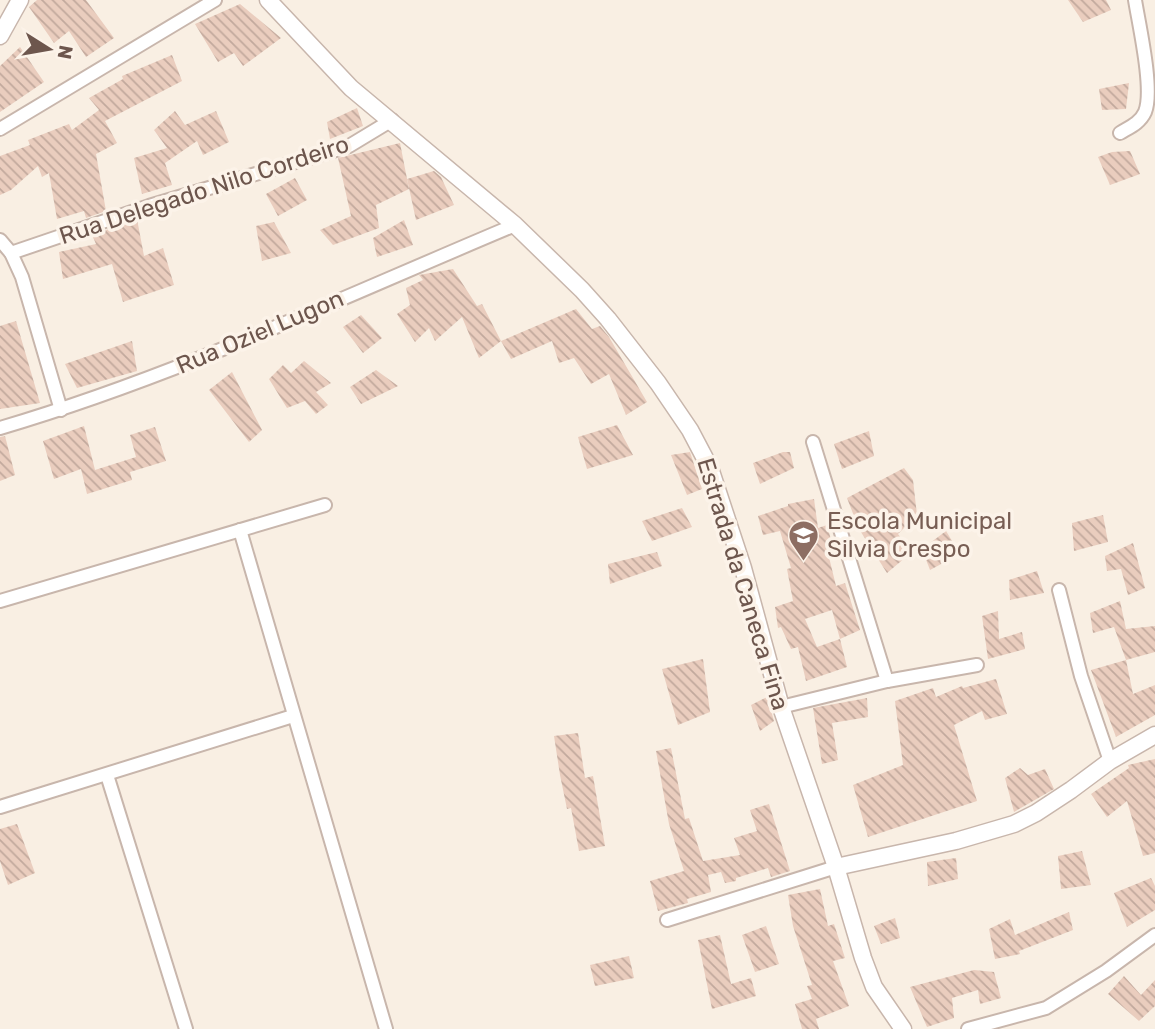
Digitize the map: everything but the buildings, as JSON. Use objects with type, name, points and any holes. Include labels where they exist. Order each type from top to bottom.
[{"type":"street","points":[[0,36],[20,0]]},
{"type":"street","points":[[0,130],[215,0]]},
{"type":"street","name":"Estrada da Caneca Fina","points":[[268,0],[351,88],[515,225],[608,319],[658,383],[702,450],[743,568],[781,707],[836,867],[863,958],[874,987],[903,1029]]},
{"type":"street","points":[[1120,133],[1138,122],[1146,110],[1148,83],[1135,0]]},
{"type":"street","name":"Rua Delegado Nilo Cordeiro","points":[[11,253],[149,206],[349,146],[392,120]]},
{"type":"street","name":"Rua Oziel Lugon","points":[[0,428],[61,410],[173,368],[515,225]]},
{"type":"street","points":[[0,240],[11,253],[22,277],[61,410]]},
{"type":"street","points":[[813,442],[887,681]]},
{"type":"street","points":[[0,601],[324,505]]},
{"type":"street","points":[[240,530],[386,1029]]},
{"type":"street","points":[[1059,590],[1081,676],[1110,761]]},
{"type":"street","points":[[781,707],[887,681],[977,665]]},
{"type":"street","points":[[0,807],[293,716]]},
{"type":"street","points":[[667,920],[836,867],[967,838],[1014,824],[1155,735]]},
{"type":"street","points":[[107,775],[186,1029]]},
{"type":"street","points":[[968,1029],[1046,1008],[1106,971],[1155,934]]},
{"type":"place","name":"Escola Municipal Silvia Crespo","points":[[804,562]]}]
